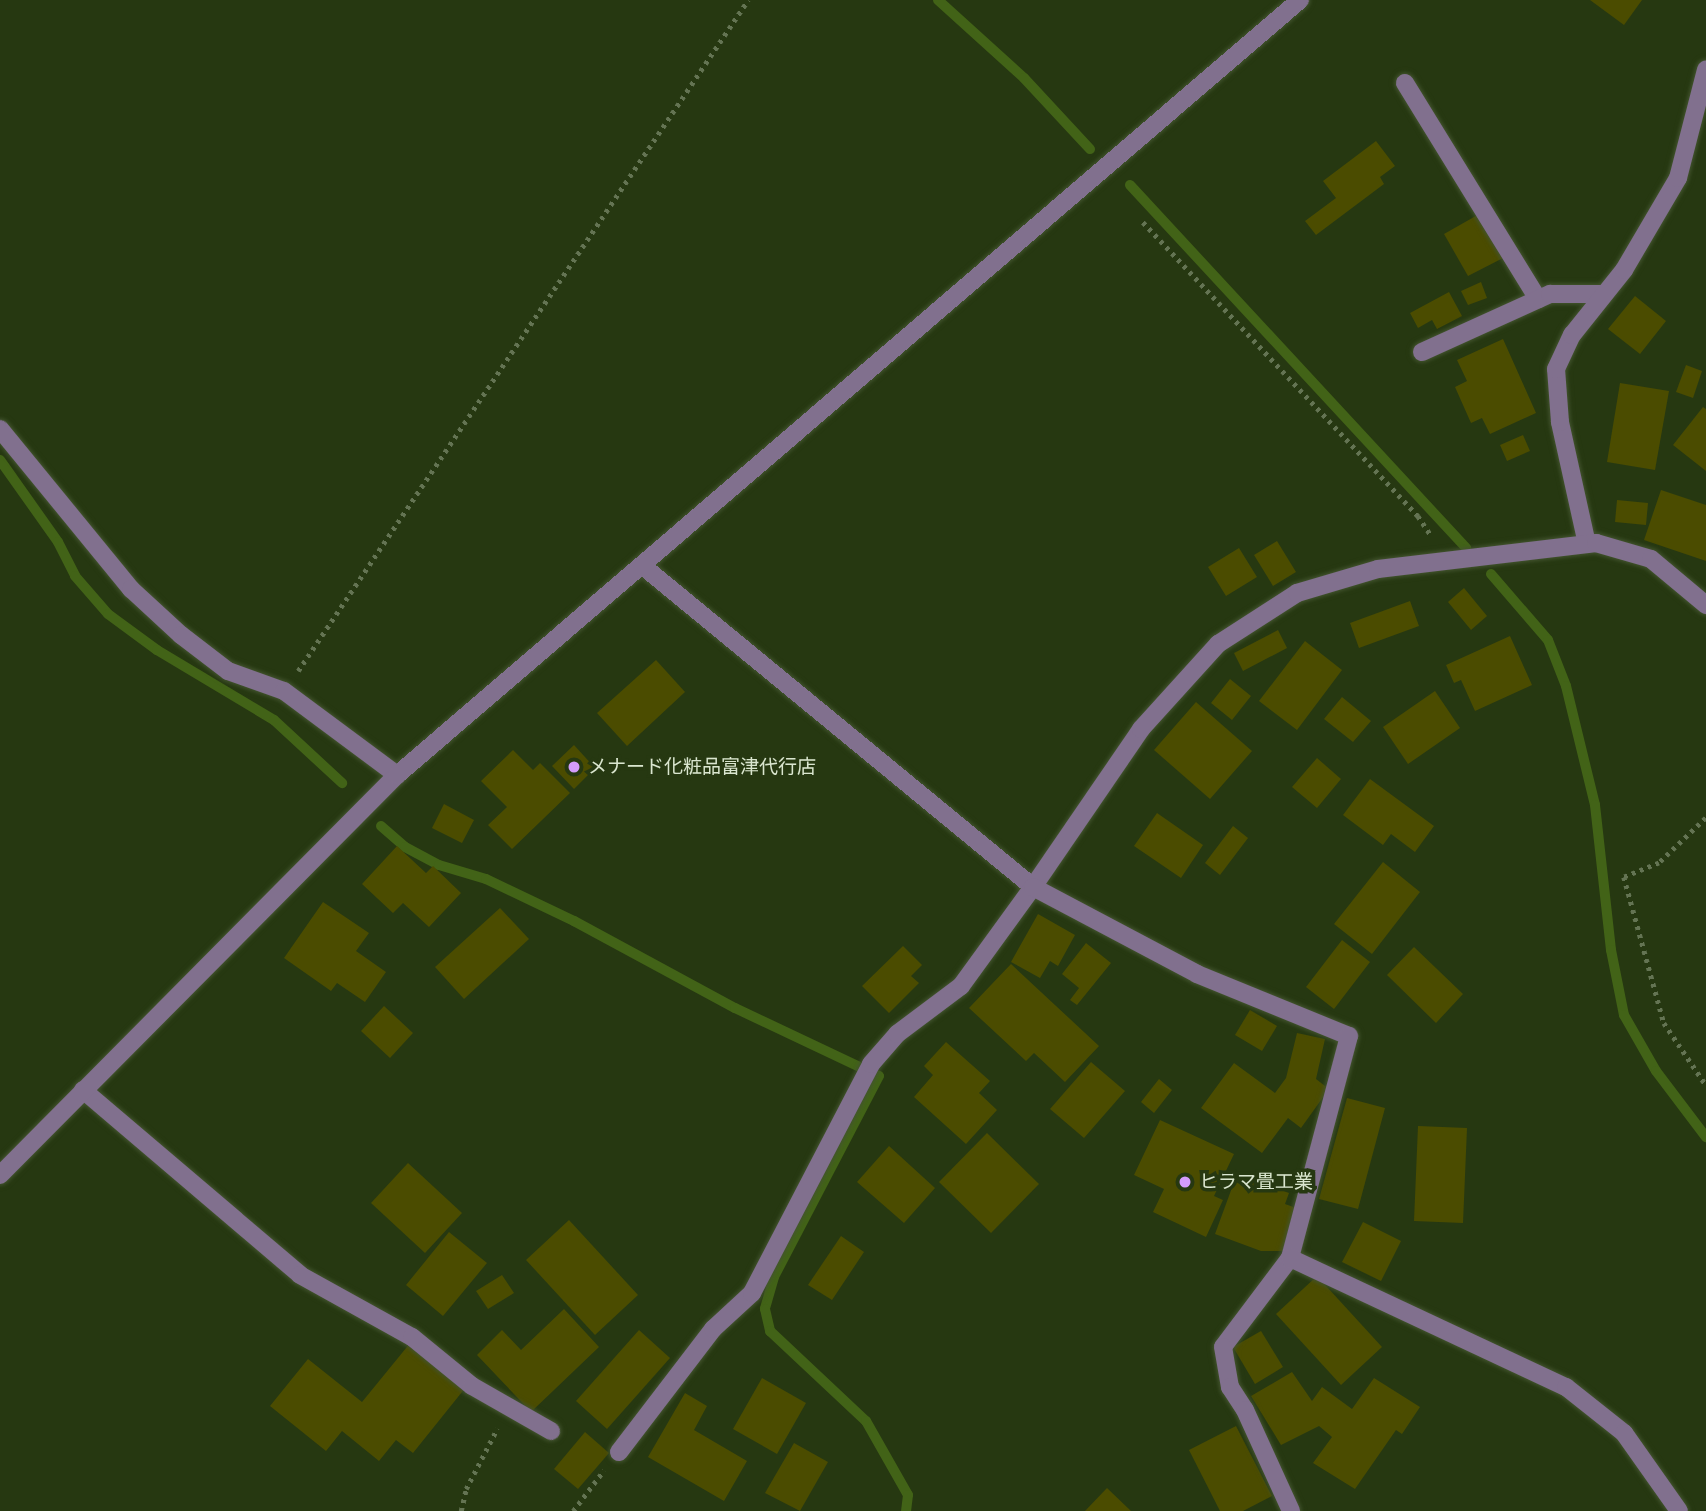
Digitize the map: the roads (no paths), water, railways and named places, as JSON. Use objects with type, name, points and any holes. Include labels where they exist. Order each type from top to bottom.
[{"type":"street","points":[[0,1175],[397,775],[644,567],[1300,0]]},
{"type":"street","points":[[1587,544],[1560,422],[1556,369],[1572,335],[1624,270],[1678,178],[1706,69]]},
{"type":"street","points":[[1405,83],[1538,299]]},
{"type":"street","points":[[1422,352],[1550,294],[1604,295]]},
{"type":"street","points":[[0,429],[131,589],[171,626],[228,671],[284,691],[397,775]]},
{"type":"street","points":[[619,1452],[713,1329],[752,1293],[871,1064],[897,1034],[961,986],[1034,887],[1141,729],[1218,644],[1297,593],[1378,569],[1587,544],[1651,559],[1706,605]]},
{"type":"street","points":[[644,567],[1034,887],[1197,974],[1349,1036],[1290,1258],[1223,1347],[1230,1387],[1245,1410],[1291,1511]]},
{"type":"street","points":[[83,1090],[300,1275],[412,1338],[472,1386],[551,1431]]},
{"type":"street","points":[[1290,1258],[1566,1387],[1624,1433],[1679,1511]]},
{"type":"waterway","points":[[938,0],[1024,78],[1090,149]]},
{"type":"waterway","points":[[1130,185],[1466,548]]},
{"type":"waterway","points":[[0,460],[58,542],[75,576],[108,614],[157,650],[274,720],[342,783]]},
{"type":"waterway","points":[[1491,574],[1548,640],[1566,686],[1595,805],[1611,950],[1624,1015],[1656,1071],[1706,1137]]},
{"type":"waterway","points":[[381,826],[405,847],[439,865],[486,879],[574,921],[735,1008],[879,1076],[774,1277],[765,1309],[770,1331],[866,1421],[908,1495],[906,1511]]},
{"type":"place","name":"メナード化粧品富津代行店","points":[[574,767]]},
{"type":"place","name":"ヒラマ畳工業","points":[[1185,1182]]}]
